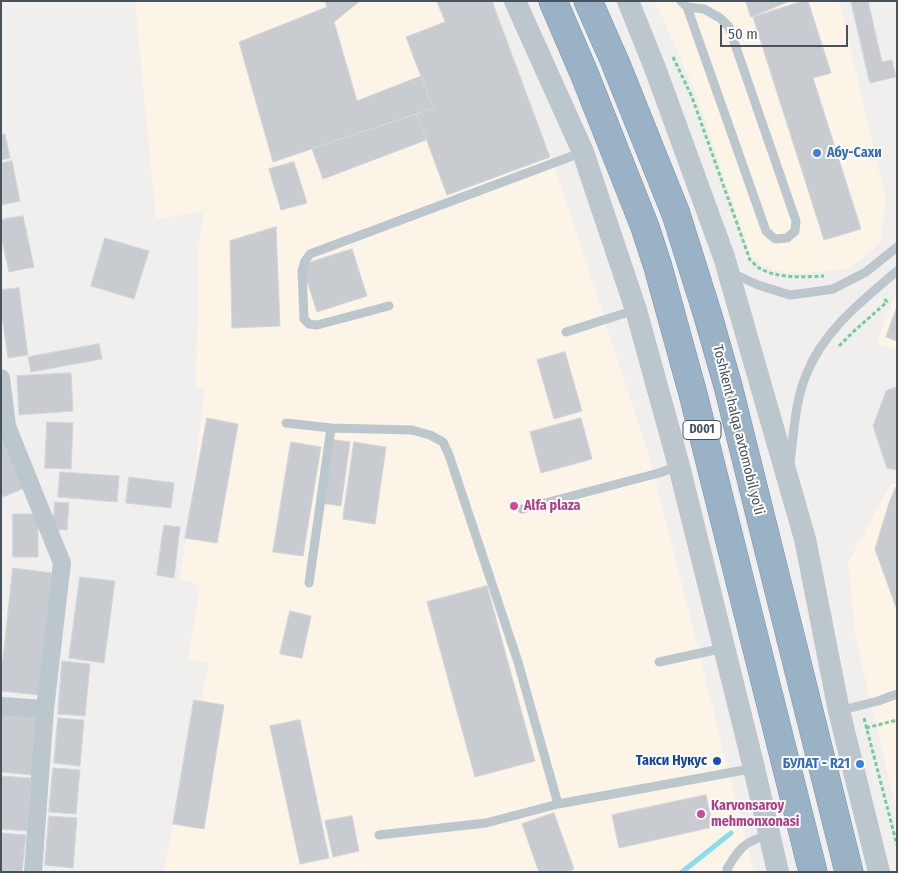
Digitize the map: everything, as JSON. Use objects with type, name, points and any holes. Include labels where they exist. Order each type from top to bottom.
[{"type":"highway","name":"D001","points":[[553,1],[584,73],[645,227],[658,267],[693,394],[813,872]]},
{"type":"highway","name":"Toshkent halqa avtomobil yo'li","points":[[588,1],[615,62],[676,214],[708,316],[728,386],[849,872]]},
{"type":"street","points":[[515,1],[584,152],[636,310],[679,466],[778,872]]},
{"type":"street","points":[[628,1],[655,68],[724,258],[805,538],[839,711],[878,872]]},
{"type":"street","points":[[1,378],[6,426],[62,564],[45,709],[33,872]]},
{"type":"street","points":[[1,706],[45,709]]},
{"type":"lane","points":[[684,4],[704,9],[720,18],[729,27],[796,221],[795,231],[787,238],[775,239],[766,231],[684,4]]},
{"type":"lane","points":[[388,306],[316,325],[309,324],[304,319],[302,271],[305,262],[310,254],[584,152]]},
{"type":"lane","points":[[727,270],[758,285],[790,295],[813,292],[833,289],[866,272],[897,246]]},
{"type":"lane","points":[[805,538],[790,468],[798,403],[806,373],[820,347],[849,313],[897,271]]},
{"type":"lane","points":[[566,332],[636,310]]},
{"type":"lane","points":[[286,423],[331,428],[412,430],[430,435],[442,442],[454,472],[518,662],[558,804]]},
{"type":"lane","points":[[309,583],[331,428]]},
{"type":"lane","points":[[522,509],[679,466]]},
{"type":"lane","points":[[659,662],[724,648]]},
{"type":"lane","points":[[839,711],[897,694]]},
{"type":"lane","points":[[379,835],[486,823],[558,804],[754,768]]},
{"type":"lane","points":[[728,872],[737,851],[755,838],[769,835]]},
{"type":"path","points":[[692,97],[750,260],[758,267],[777,274],[800,277],[825,276]]},
{"type":"path","points":[[834,352],[854,331],[887,302],[877,288]]},
{"type":"path","points":[[866,728],[897,720]]},
{"type":"shaded area","points":[[135,1],[481,1],[550,153],[651,462],[754,872],[163,872],[209,663],[188,659],[200,585],[180,579],[205,391],[196,387],[199,244],[204,211],[156,219]]},
{"type":"shaded area","points":[[655,1],[839,1],[886,200],[880,242],[865,256],[847,269],[803,273],[774,270],[751,257],[696,93]]},
{"type":"shaded area","points":[[897,289],[897,351],[877,344]]},
{"type":"shaded area","points":[[891,483],[897,485],[897,814],[856,639],[848,563]]},
{"type":"building","points":[[325,1],[360,1],[334,22],[357,101],[421,76],[433,108],[273,162],[239,42],[327,7]]},
{"type":"building","points":[[437,1],[492,1],[550,157],[447,195],[417,114],[433,108],[406,37],[445,22]]},
{"type":"building","points":[[746,1],[790,1],[751,17]]},
{"type":"building","name":"Абу-Сахи","points":[[808,1],[831,73],[813,78],[861,229],[824,240],[753,17]]},
{"type":"building","points":[[851,1],[868,1],[882,62],[892,60],[896,77],[870,83]]},
{"type":"building","points":[[417,114],[426,140],[323,179],[312,149]]},
{"type":"building","points":[[5,134],[10,158],[1,160],[1,135]]},
{"type":"building","points":[[12,161],[20,201],[1,205],[1,163]]},
{"type":"building","points":[[294,162],[307,203],[281,210],[269,169]]},
{"type":"building","points":[[23,216],[34,267],[9,272],[1,235],[1,220]]},
{"type":"building","points":[[276,227],[280,326],[232,328],[230,241]]},
{"type":"building","points":[[105,238],[149,251],[134,299],[91,286]]},
{"type":"building","points":[[352,249],[367,296],[317,312],[302,265]]},
{"type":"building","points":[[19,288],[28,355],[8,358],[1,309],[1,290]]},
{"type":"building","points":[[897,307],[897,341],[886,337]]},
{"type":"building","points":[[99,344],[102,359],[31,372],[28,357]]},
{"type":"building","points":[[565,352],[582,411],[554,419],[537,360]]},
{"type":"building","points":[[71,373],[73,411],[19,415],[17,376]]},
{"type":"building","points":[[897,387],[897,470],[887,468],[873,426],[886,391]]},
{"type":"building","points":[[207,418],[238,424],[217,543],[185,538]]},
{"type":"building","points":[[581,418],[592,459],[541,473],[530,432]]},
{"type":"building","points":[[47,422],[73,423],[71,469],[45,468]]},
{"type":"building","points":[[5,437],[25,488],[3,497],[1,492],[1,439]]},
{"type":"building","points":[[329,439],[350,442],[341,506],[320,503]]},
{"type":"building","points":[[291,442],[321,447],[303,556],[273,552]]},
{"type":"building","points":[[354,442],[386,447],[375,524],[343,519]]},
{"type":"building","points":[[60,472],[119,476],[117,502],[58,497]]},
{"type":"building","points":[[129,477],[174,483],[171,508],[126,503]]},
{"type":"building","points":[[897,488],[897,610],[875,549]]},
{"type":"building","points":[[55,502],[69,503],[67,530],[53,529]]},
{"type":"building","points":[[13,514],[38,514],[38,557],[13,557]]},
{"type":"building","points":[[164,525],[180,527],[174,578],[157,575]]},
{"type":"building","points":[[13,568],[52,573],[39,695],[1,691]]},
{"type":"building","points":[[80,577],[115,581],[104,663],[69,658]]},
{"type":"building","points":[[487,586],[535,761],[475,777],[427,602]]},
{"type":"building","points":[[290,611],[311,616],[302,658],[280,654]]},
{"type":"building","points":[[62,661],[90,664],[85,716],[58,714]]},
{"type":"building","points":[[194,700],[224,705],[204,829],[173,824]]},
{"type":"building","points":[[1,712],[37,716],[32,775],[1,772]]},
{"type":"building","points":[[58,718],[84,720],[80,766],[54,763]]},
{"type":"building","points":[[300,720],[329,858],[300,864],[270,726]]},
{"type":"building","points":[[53,768],[80,770],[76,814],[49,812]]},
{"type":"building","points":[[1,776],[31,778],[27,831],[1,829]]},
{"type":"building","points":[[706,795],[713,827],[619,848],[612,815]]},
{"type":"building","points":[[554,813],[574,869],[567,872],[539,872],[522,824]]},
{"type":"building","points":[[49,816],[77,818],[73,868],[45,865]]},
{"type":"building","points":[[352,816],[359,851],[333,857],[325,821]]},
{"type":"building","points":[[1,833],[26,835],[22,872],[1,872]]},
{"type":"waterway","points":[[682,872],[731,833]]},
{"type":"place","name":"Абу-Сахи","points":[[817,153]]},
{"type":"place","name":"Alfa plaza","points":[[514,506]]},
{"type":"place","name":"Такси Нукус","points":[[717,761]]},
{"type":"place","name":"БУЛАТ - R21","points":[[860,764]]},
{"type":"place","name":"Karvonsaroy mehmonxonasi","points":[[701,814]]}]
